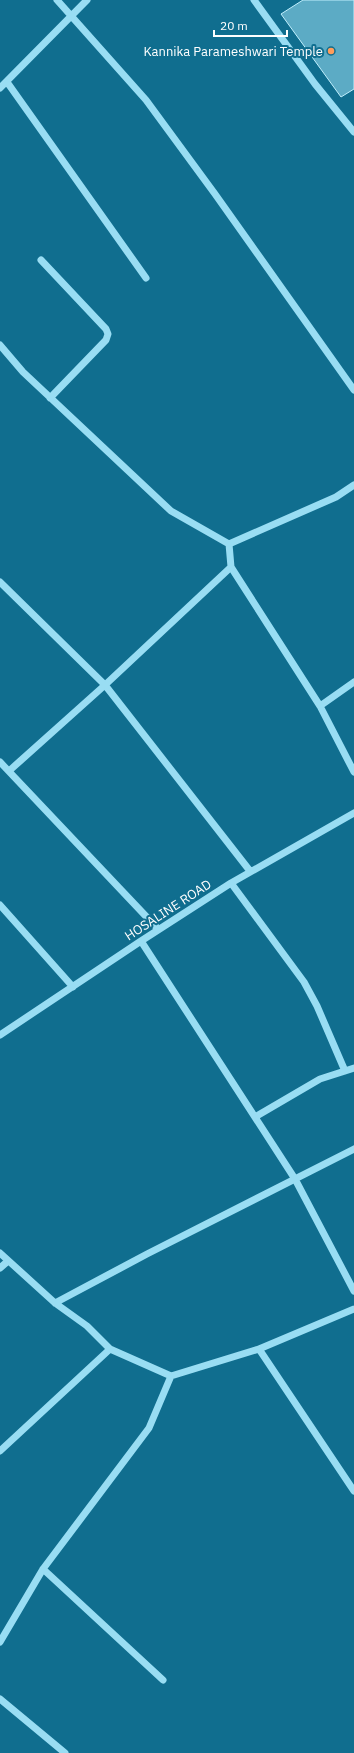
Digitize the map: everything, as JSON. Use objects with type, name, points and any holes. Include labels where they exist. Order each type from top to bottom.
[{"type":"street","points":[[57,0],[150,106],[354,390]]},
{"type":"street","points":[[0,88],[70,15],[87,0]]},
{"type":"street","points":[[254,0],[315,84],[354,132]]},
{"type":"street","points":[[6,82],[146,278]]},
{"type":"street","points":[[41,260],[106,329],[108,334],[106,340],[50,398]]},
{"type":"street","points":[[0,345],[23,372],[171,511],[229,544]]},
{"type":"street","points":[[229,544],[336,497],[354,485]]},
{"type":"street","points":[[229,544],[230,567],[320,706],[354,772]]},
{"type":"street","points":[[9,771],[105,686],[230,567]]},
{"type":"street","points":[[0,582],[105,686],[250,871]]},
{"type":"street","points":[[320,706],[354,682]]},
{"type":"street","points":[[0,762],[158,929]]},
{"type":"street","name":"HOSALINE ROAD","points":[[0,1035],[158,929],[250,871],[354,813]]},
{"type":"street","points":[[231,883],[304,982],[317,1006],[345,1071]]},
{"type":"street","points":[[0,905],[72,987]]},
{"type":"street","points":[[141,941],[295,1179],[354,1291]]},
{"type":"street","points":[[255,1117],[320,1079],[354,1068]]},
{"type":"street","points":[[55,1303],[147,1254],[354,1149]]},
{"type":"street","points":[[0,1253],[55,1303],[87,1326],[110,1349],[171,1376],[259,1349],[354,1309]]},
{"type":"street","points":[[0,1268],[8,1261]]},
{"type":"street","points":[[0,1451],[110,1349]]},
{"type":"street","points":[[259,1349],[354,1491]]},
{"type":"street","points":[[0,1642],[43,1569],[150,1428],[171,1376]]},
{"type":"street","points":[[43,1569],[163,1680]]},
{"type":"street","points":[[0,1699],[65,1753]]},
{"type":"building","name":"Kannika Parameshwari Temple","points":[[303,0],[354,0],[354,89],[341,97],[281,14]]},
{"type":"place","name":"Kannika Parameshwari Temple","points":[[331,51]]}]
